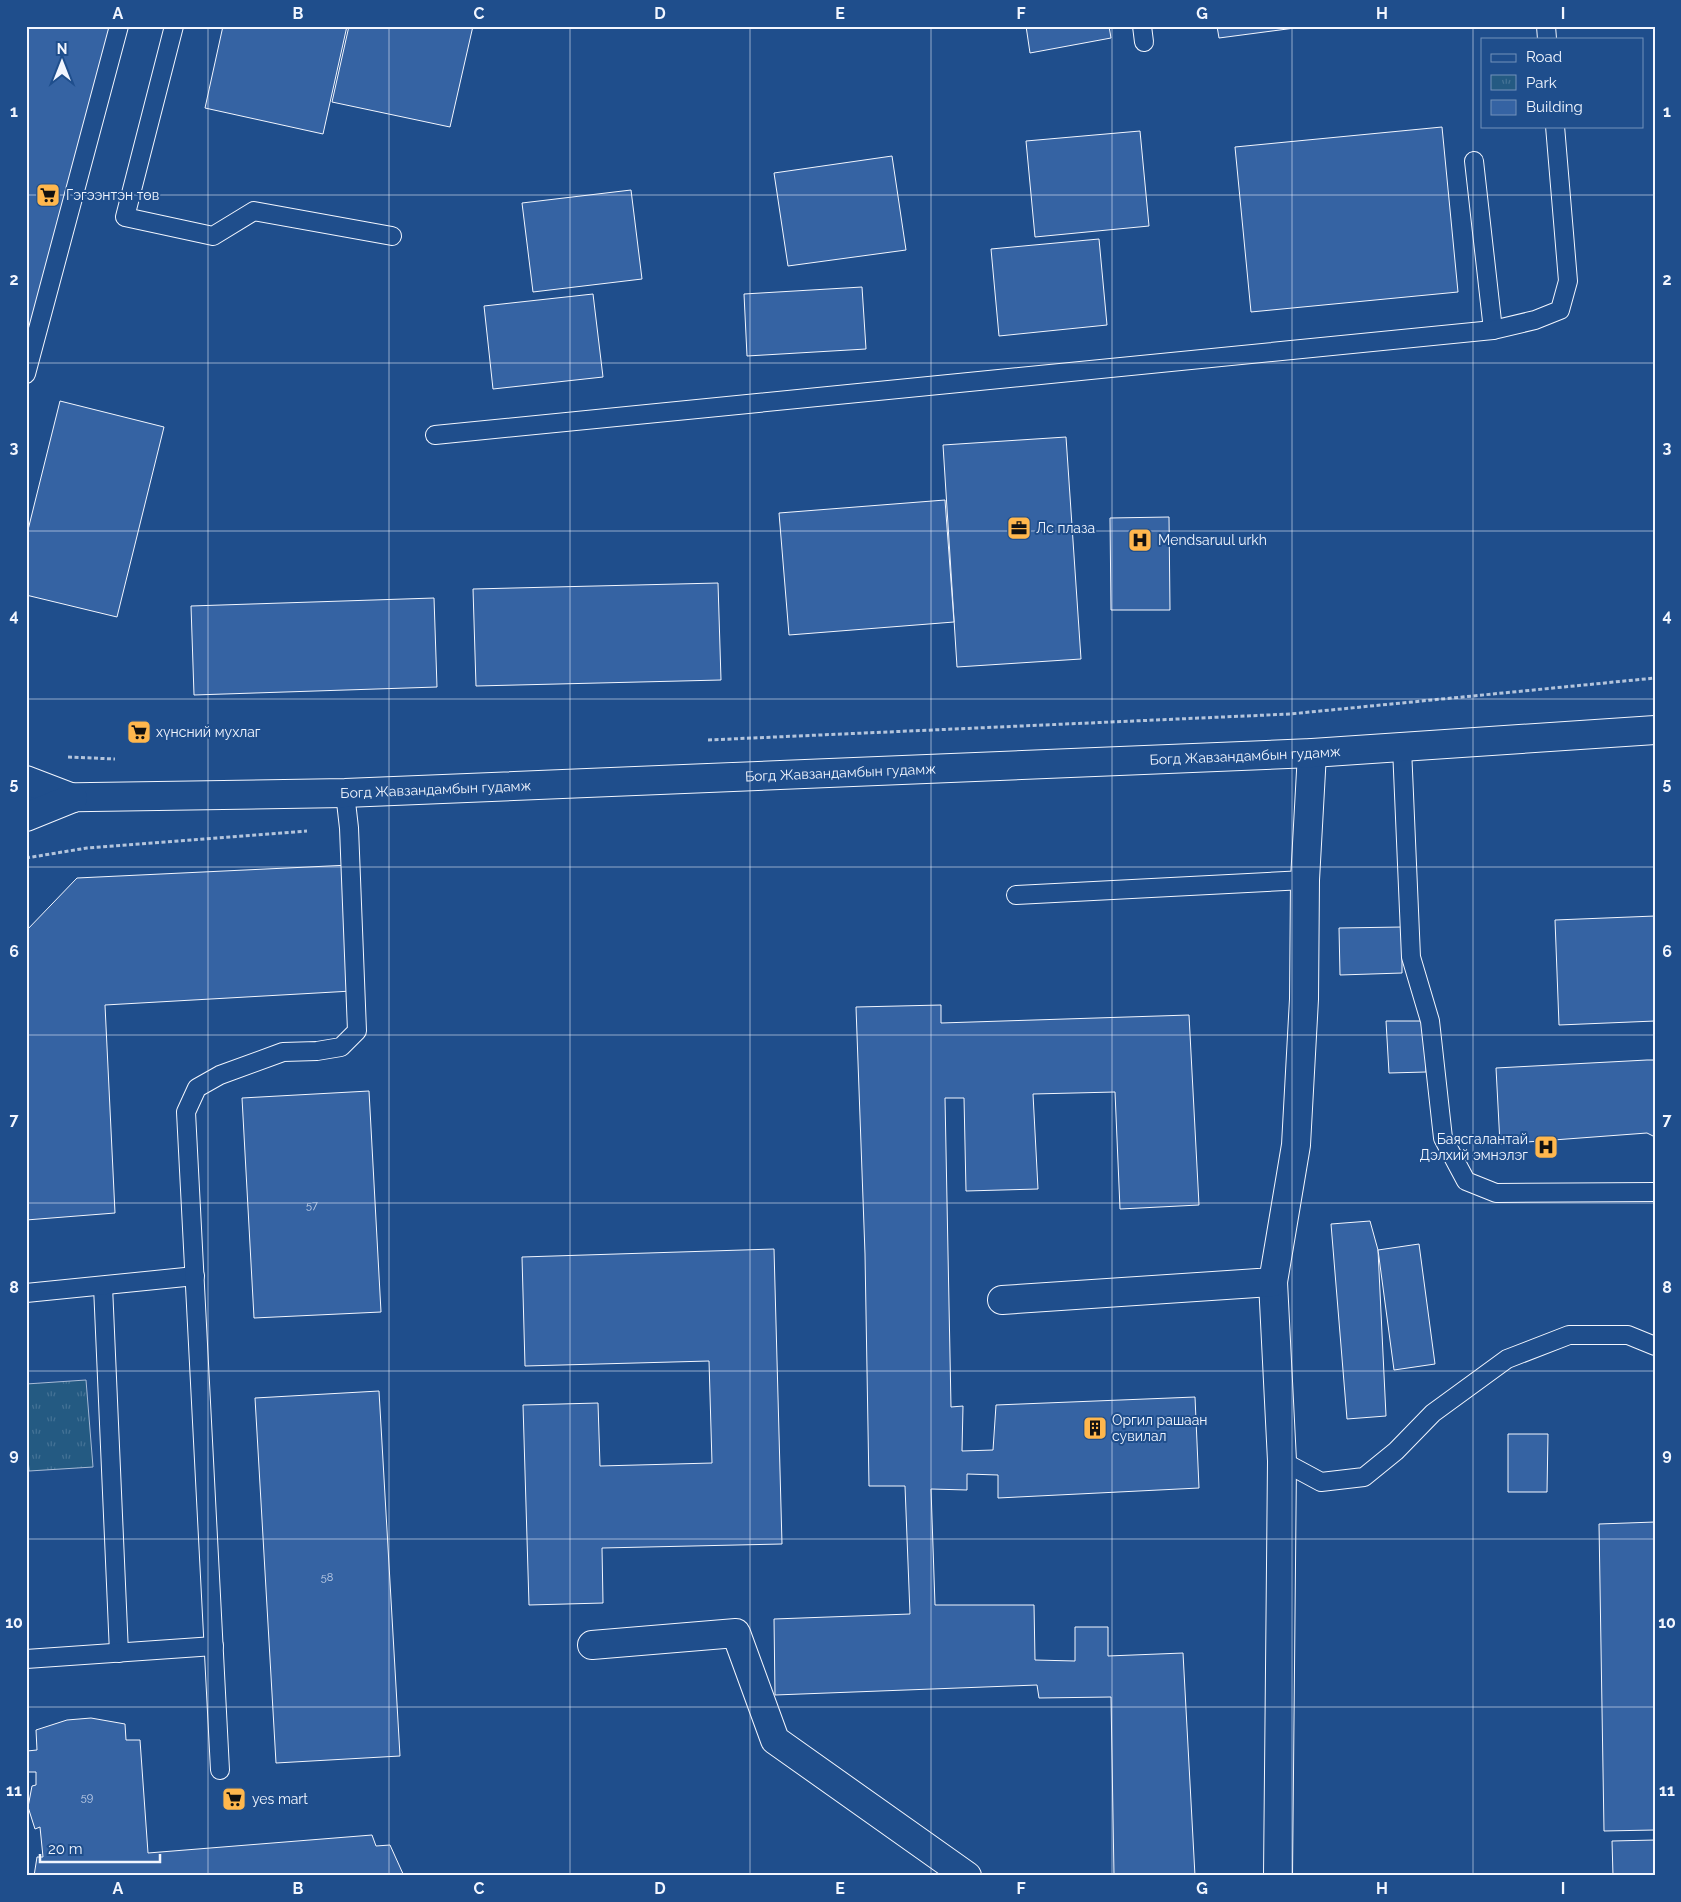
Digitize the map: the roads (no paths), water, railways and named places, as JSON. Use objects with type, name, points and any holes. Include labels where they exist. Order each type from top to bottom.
[{"type":"street","name":"Богд Жавзандамбын гудамж","points":[[26,798],[344,793],[1312,753],[1655,730]]},
{"type":"street","points":[[1278,1876],[1282,1462],[1273,1282],[1296,1145],[1304,999],[1305,880],[1312,753]]},
{"type":"street","points":[[26,780],[73,798]]},
{"type":"street","points":[[26,817],[73,798]]},
{"type":"street","points":[[1002,1300],[1273,1282]]},
{"type":"street","points":[[592,1645],[736,1633],[775,1740],[967,1876]]},
{"type":"lane","points":[[26,374],[119,26]]},
{"type":"lane","points":[[174,26],[125,217],[213,236],[254,211],[392,236]]},
{"type":"lane","points":[[435,436],[1493,330],[1535,320],[1560,310],[1568,281],[1555,128]]},
{"type":"lane","points":[[1474,161],[1493,330]]},
{"type":"lane","points":[[1402,748],[1410,957],[1430,1021],[1443,1138],[1466,1181],[1496,1193],[1655,1192]]},
{"type":"lane","points":[[220,1770],[186,1112],[197,1088],[220,1075],[283,1052],[317,1052],[340,1047],[357,1031],[349,828],[344,793]]},
{"type":"lane","points":[[1016,895],[1305,880]]},
{"type":"lane","points":[[26,1293],[195,1276]]},
{"type":"lane","points":[[103,1286],[119,1653]]},
{"type":"lane","points":[[1282,1462],[1322,1482],[1364,1477],[1396,1451],[1433,1413],[1507,1359],[1569,1335],[1628,1335],[1655,1346]]},
{"type":"lane","points":[[26,1659],[214,1646]]},
{"type":"place","name":"Гэгээнтэн төв","points":[[48,195]]},
{"type":"place","name":"Лс плаза","points":[[1019,528]]},
{"type":"place","name":"Mendsaruul urkh","points":[[1140,540]]},
{"type":"place","name":"хүнсний мухлаг","points":[[139,732]]},
{"type":"place","name":"Баясгалантай Дэлхий эмнэлэг","points":[[1546,1147]]},
{"type":"place","name":"Оргил рашаан сувилал","points":[[1095,1428]]},
{"type":"place","name":"yes mart","points":[[234,1799]]}]
